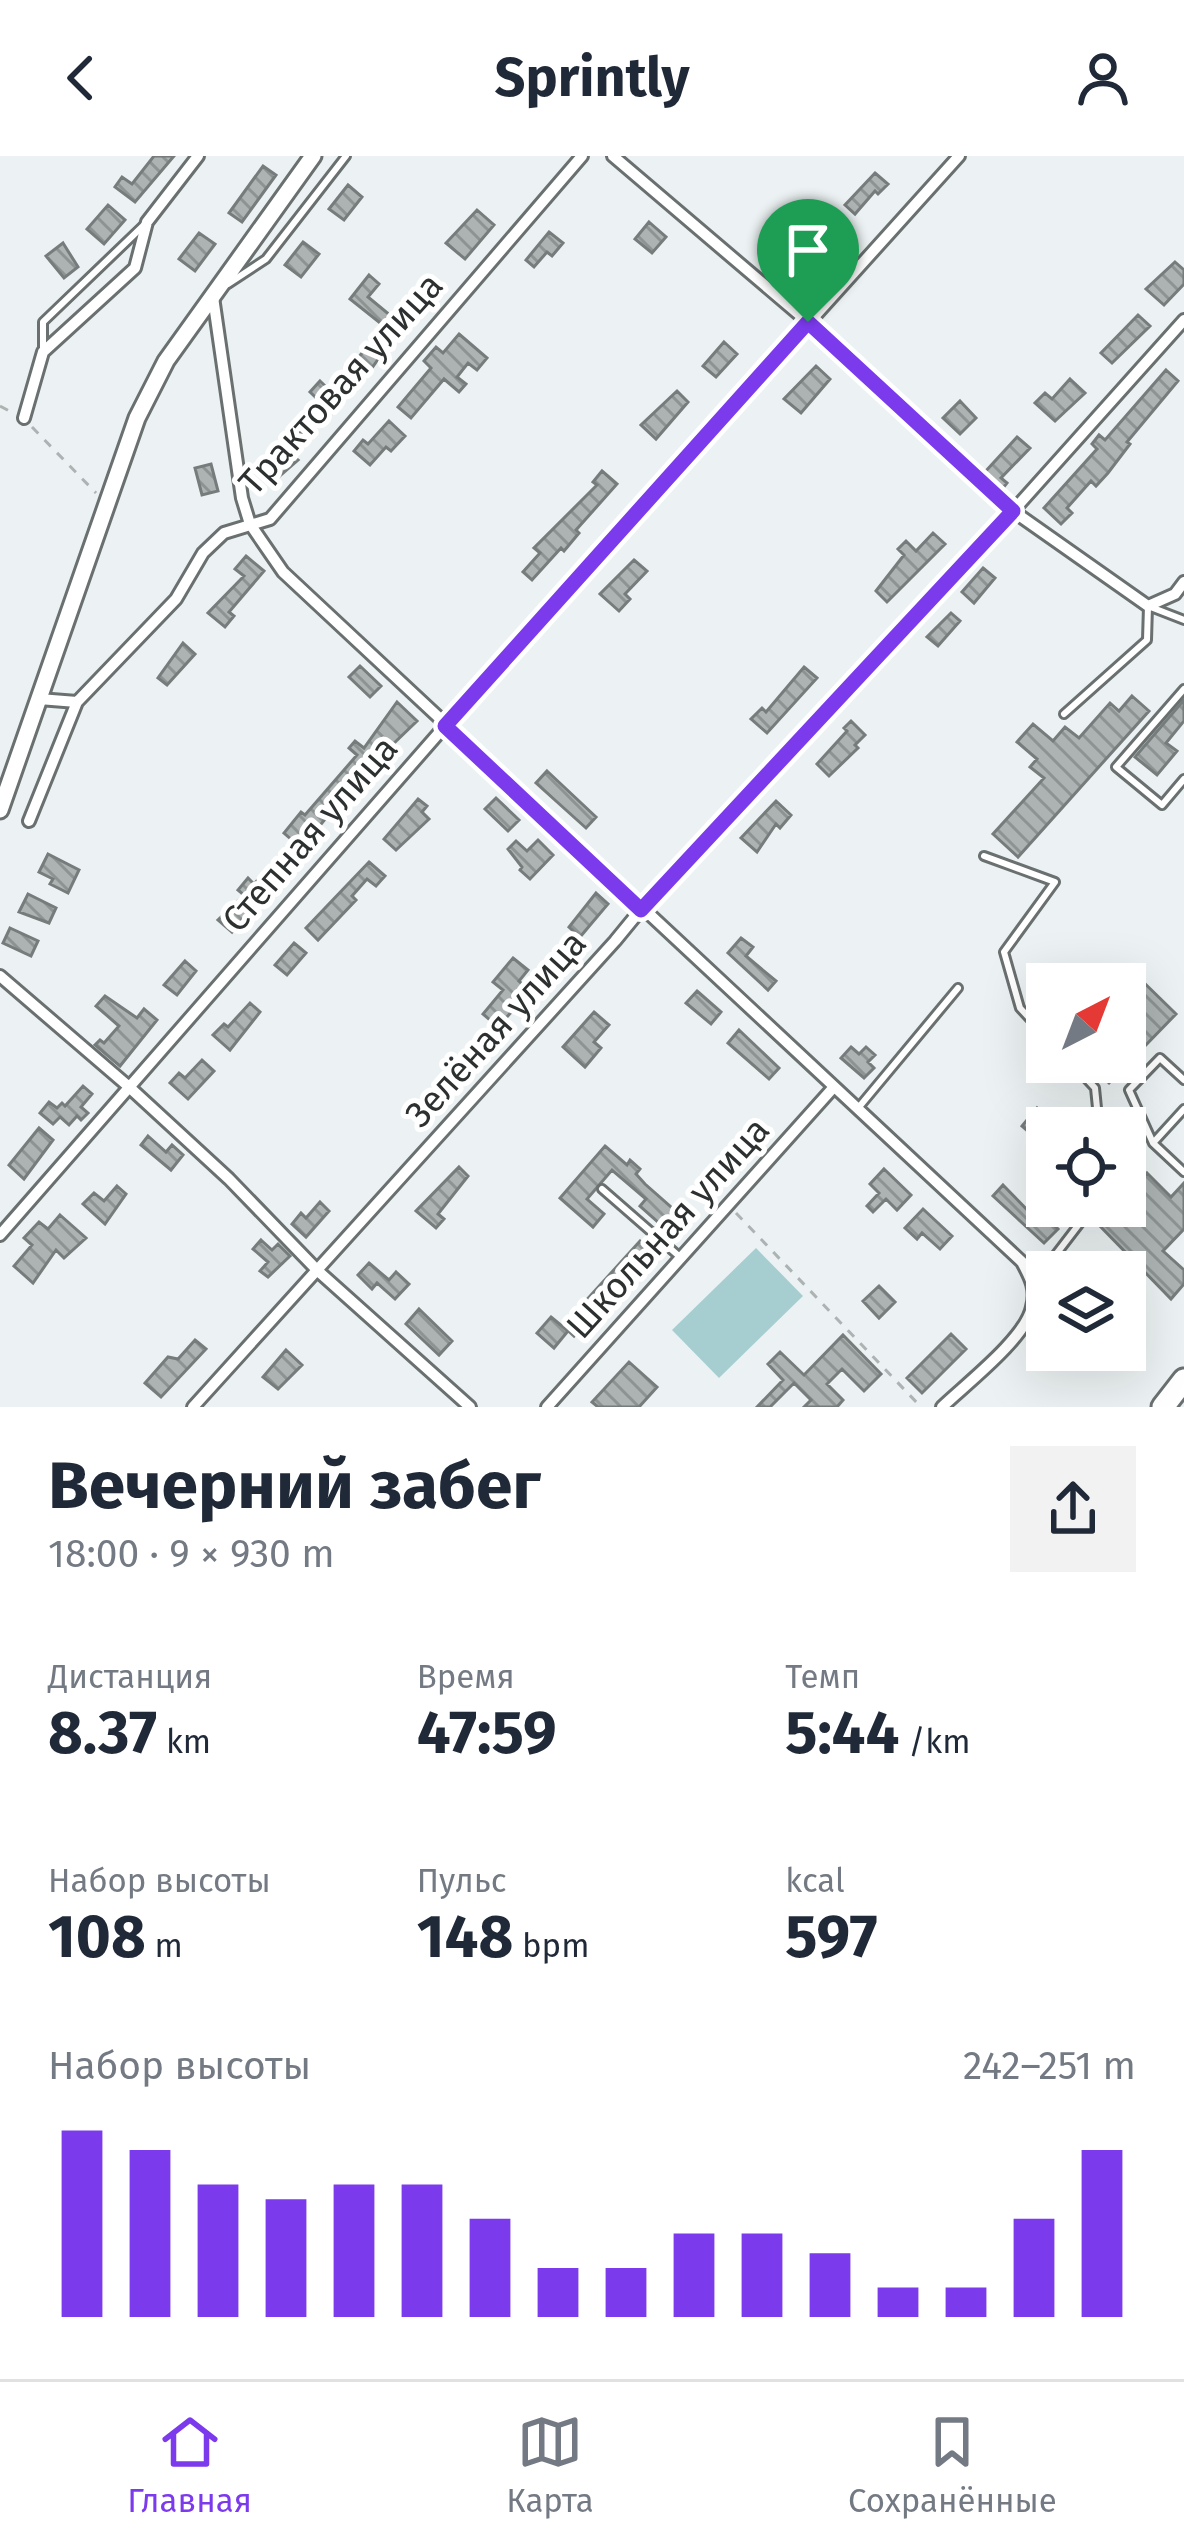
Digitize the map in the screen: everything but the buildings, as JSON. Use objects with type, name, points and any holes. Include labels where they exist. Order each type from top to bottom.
[{"type":"highway","points":[[1163,1407],[1184,1380]]},
{"type":"main road","points":[[0,810],[137,418],[166,361],[313,156]]},
{"type":"street","points":[[24,418],[43,352],[135,268],[147,222],[198,156]]},
{"type":"street","name":"Трактовая улица","points":[[29,821],[76,702],[176,599],[203,553],[224,533],[270,519],[582,156]]},
{"type":"street","points":[[613,156],[808,322],[1013,511],[1148,607],[1175,594],[1184,582]]},
{"type":"street","name":"Степная улица","points":[[0,1235],[445,726],[958,156]]},
{"type":"street","points":[[213,294],[237,475],[250,524],[283,572],[1026,1269]]},
{"type":"street","name":"Зелёная улица","points":[[193,1407],[641,910],[1184,320]]},
{"type":"street","points":[[38,699],[76,702]]},
{"type":"street","points":[[0,976],[128,1086],[318,1270],[470,1407]]},
{"type":"street","name":"Школьная улица","points":[[547,1407],[833,1088]]},
{"type":"street","points":[[943,1407],[1026,1319]]},
{"type":"lane","points":[[213,294],[266,259],[346,156]]},
{"type":"lane","points":[[43,352],[43,322],[147,222]]},
{"type":"lane","points":[[1064,714],[1147,640],[1148,607],[1184,620]]},
{"type":"lane","points":[[1184,688],[1116,767],[1162,805],[1184,779]]},
{"type":"lane","points":[[984,856],[1055,882],[1004,952],[1026,1014]]},
{"type":"lane","points":[[857,1110],[958,988]]},
{"type":"lane","points":[[1184,1080],[1160,1058],[1129,1090],[1154,1143],[1184,1172]]},
{"type":"lane","points":[[1154,1143],[1184,1109]]},
{"type":"lane","points":[[602,1190],[680,1258]]},
{"type":"lane","points":[[1059,1251],[1078,1227]]},
{"type":"path","points":[[0,406],[24,418],[106,503]]},
{"type":"path","points":[[728,1205],[921,1407]]},
{"type":"shaded area","points":[[756,1248],[803,1296],[719,1378],[672,1330]]},
{"type":"route","points":[[808,322],[1013,511],[641,910],[445,726],[808,322]]}]
